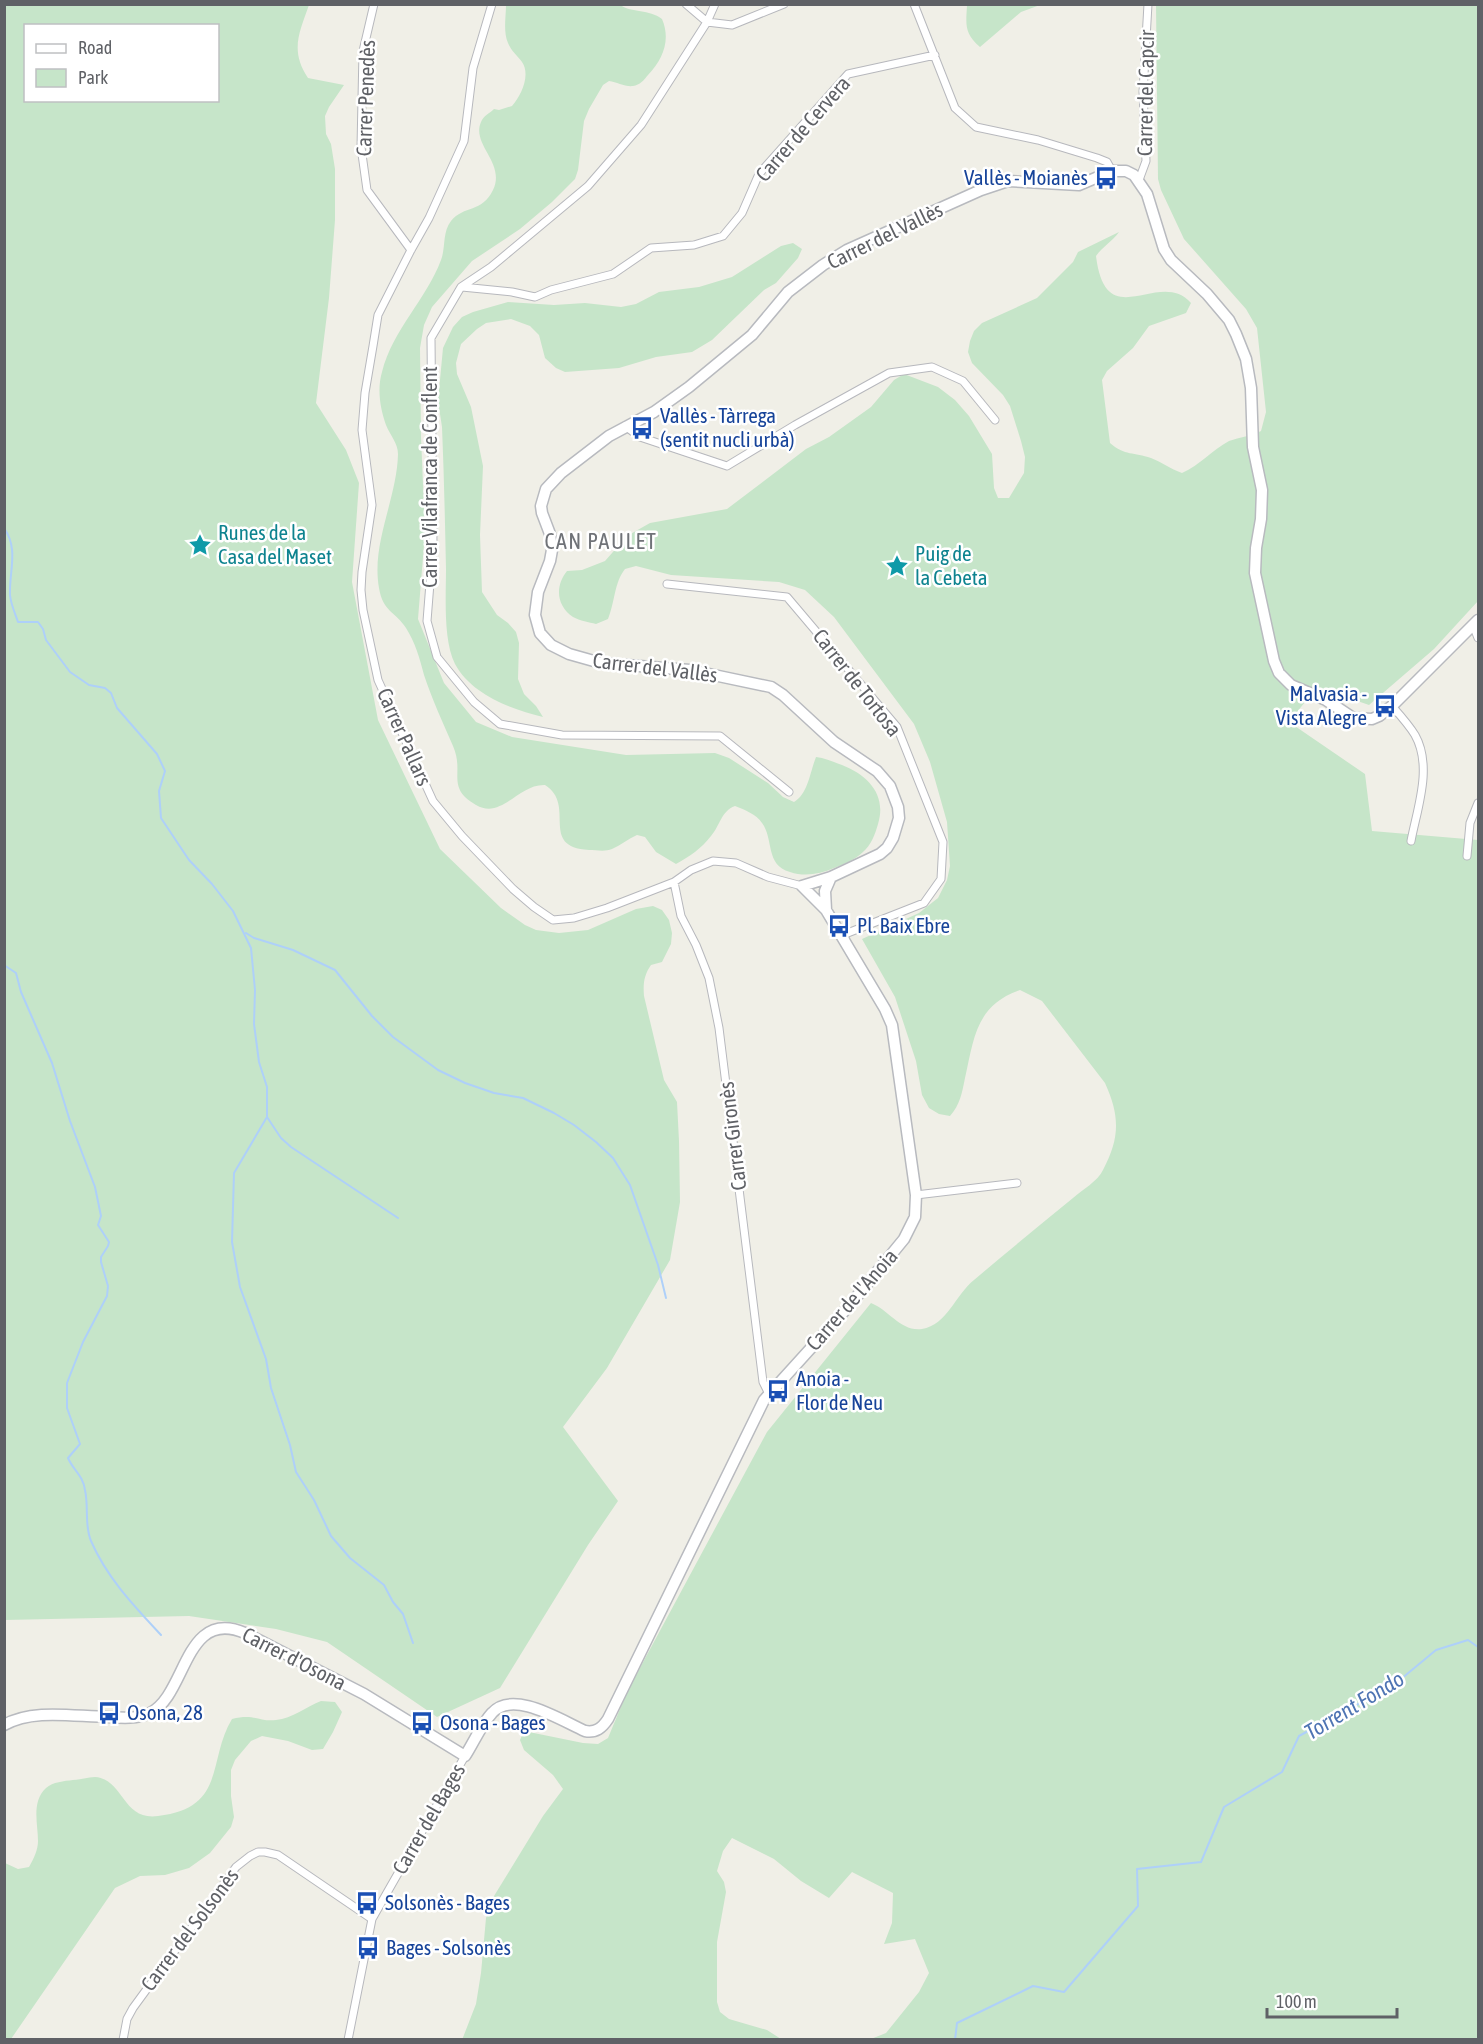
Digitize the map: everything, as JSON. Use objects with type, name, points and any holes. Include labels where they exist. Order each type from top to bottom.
[{"type":"street","name":"Carrer Penedès","points":[[374,4],[363,51],[361,147],[367,190],[411,250]]},
{"type":"street","points":[[411,250],[429,218],[464,141],[473,68],[492,4]]},
{"type":"street","points":[[686,4],[707,22],[732,26],[784,4]]},
{"type":"street","name":"Carrer Vilafranca de Conflent","points":[[716,4],[707,22],[641,125],[588,186],[491,267],[461,287],[430,338],[433,545],[427,621],[437,657],[474,702],[500,724],[562,735],[720,736],[789,792]]},
{"type":"street","points":[[914,4],[955,108],[976,127],[1038,140],[1097,158],[1107,162],[1112,171],[1126,171],[1139,180],[1147,194],[1164,249],[1229,320],[1242,346],[1251,388],[1253,447],[1262,490],[1255,573],[1279,673],[1291,685],[1326,700],[1353,718],[1372,719],[1392,706],[1476,622]]},
{"type":"street","name":"Carrer del Capcir","points":[[1139,180],[1146,161],[1143,80],[1148,4]]},
{"type":"street","name":"Carrer de Cervera","points":[[461,287],[512,292],[535,297],[612,274],[651,248],[694,245],[723,236],[742,213],[759,174],[848,74],[935,55]]},
{"type":"street","name":"Carrer del Vallès","points":[[802,886],[831,877],[880,854],[893,838],[899,818],[898,807],[890,786],[877,771],[834,742],[783,695],[771,687],[690,670],[601,663],[558,650],[551,645],[540,633],[535,615],[535,604],[552,550],[550,534],[542,513],[543,497],[551,482],[561,473],[609,436],[654,412],[689,387],[752,335],[789,292],[823,265],[847,250],[981,190],[1008,181],[1079,185],[1112,171]]},
{"type":"street","name":"Carrer Pallars","points":[[411,250],[378,315],[365,393],[362,430],[372,505],[361,590],[374,664],[390,709],[433,801],[462,836],[513,889],[534,908],[553,920],[574,918],[674,882],[691,870],[713,861],[736,863],[768,877],[802,886]]},
{"type":"street","points":[[625,426],[640,437],[727,466],[889,373],[932,367],[963,381],[995,420]]},
{"type":"street","name":"Carrer de Tortosa","points":[[667,584],[787,597],[897,727],[943,842],[941,879],[924,903],[840,936]]},
{"type":"street","points":[[1476,622],[1479,638]]},
{"type":"street","points":[[1392,706],[1416,737],[1423,762],[1422,787],[1411,842]]},
{"type":"street","points":[[1467,856],[1470,823],[1479,803]]},
{"type":"street","points":[[826,910],[825,891],[831,877]]},
{"type":"street","name":"Carrer Gironès","points":[[674,882],[681,916],[709,978],[719,1028],[763,1382],[769,1394]]},
{"type":"street","name":"Carrer de l'Anoia","points":[[597,1730],[608,1719],[760,1407],[769,1394],[849,1306],[904,1239],[915,1216],[916,1195],[891,1025],[885,1009],[826,910],[802,886]]},
{"type":"street","points":[[916,1195],[1017,1183]]},
{"type":"street","name":"Carrer d'Osona","points":[[4,1725],[34,1716],[119,1718],[151,1713],[164,1700],[195,1645],[213,1631],[229,1628],[245,1633],[364,1694],[465,1756]]},
{"type":"street","name":"Carrer del Bages","points":[[348,2040],[372,1919],[491,1714],[508,1703],[527,1705],[585,1731],[597,1730]]},
{"type":"street","name":"Carrer del Solsonès","points":[[123,2040],[127,2019],[133,2008],[212,1897],[236,1867],[254,1854],[265,1852],[278,1854],[372,1919]]},
{"type":"green space","points":[[967,4],[1040,5],[1021,12],[980,47],[967,28]]},
{"type":"green space","points":[[4,5],[309,5],[298,42],[302,68],[308,78],[344,85],[325,116],[326,134],[331,144],[335,169],[335,220],[329,298],[316,403],[346,450],[359,483],[352,582],[378,720],[440,849],[501,908],[536,930],[559,933],[588,930],[636,909],[653,906],[662,910],[669,920],[672,933],[671,944],[662,962],[651,965],[645,976],[644,987],[644,996],[664,1080],[677,1102],[680,1202],[670,1260],[607,1368],[563,1427],[618,1501],[588,1545],[500,1688],[437,1717],[327,1642],[276,1629],[189,1616],[5,1620]]},
{"type":"green space","points":[[506,5],[620,5],[662,19],[666,34],[664,49],[658,62],[640,83],[630,86],[609,81],[603,85],[584,121],[575,179],[520,229],[472,261],[432,307],[424,325],[420,348],[425,532],[418,619],[444,683],[476,722],[512,737],[626,755],[715,753],[729,758],[768,783],[783,797],[794,802],[806,788],[816,757],[842,765],[860,774],[873,787],[880,804],[877,828],[870,843],[860,855],[829,870],[801,874],[782,869],[773,858],[766,829],[760,820],[735,806],[727,811],[704,844],[676,864],[656,852],[645,837],[637,835],[609,850],[574,847],[565,841],[561,833],[558,803],[554,793],[545,785],[526,790],[494,808],[476,805],[461,792],[458,786],[453,746],[430,693],[412,639],[402,622],[383,602],[377,571],[378,554],[397,471],[398,454],[397,446],[382,412],[379,392],[380,378],[394,342],[435,275],[451,221],[456,216],[484,202],[493,190],[496,180],[495,171],[480,139],[481,122],[494,109],[499,110],[512,106],[519,97],[526,73],[525,67],[506,39]]},
{"type":"green space","points":[[1156,5],[1478,5],[1478,601],[1434,649],[1369,705],[1317,687],[1289,722],[1365,774],[1372,831],[1478,840],[1478,2039],[871,2039],[886,2033],[919,1992],[929,1973],[915,1939],[884,1944],[892,1923],[893,1893],[852,1872],[829,1898],[801,1881],[774,1859],[732,1838],[723,1851],[717,1871],[724,1882],[726,1892],[717,1942],[717,2002],[720,2012],[729,2019],[767,2030],[781,2039],[462,2040],[476,2004],[486,1918],[494,1896],[543,1816],[563,1789],[553,1775],[524,1750],[520,1740],[524,1731],[583,1743],[598,1744],[608,1738],[627,1692],[767,1432],[871,1303],[901,1324],[915,1329],[922,1329],[938,1322],[974,1280],[1097,1178],[1113,1148],[1116,1127],[1113,1106],[1105,1083],[1042,1001],[1020,990],[1005,996],[994,1004],[979,1025],[971,1049],[962,1094],[950,1116],[939,1114],[929,1108],[922,1095],[916,1061],[895,997],[862,939],[919,913],[938,898],[947,880],[950,866],[947,822],[930,762],[914,724],[834,617],[805,590],[779,582],[671,575],[636,566],[625,569],[621,574],[608,619],[596,624],[573,617],[567,612],[560,601],[560,583],[567,571],[582,570],[605,561],[627,536],[650,523],[727,509],[806,449],[829,437],[871,407],[894,380],[904,374],[938,387],[955,400],[969,416],[992,454],[994,488],[998,498],[1009,498],[1024,473],[1025,457],[1010,406],[1003,395],[972,363],[968,352],[974,331],[982,323],[1037,298],[1073,262],[1078,252],[1119,232],[1096,256],[1102,280],[1111,292],[1122,297],[1164,292],[1178,294],[1191,303],[1186,313],[1149,326],[1133,348],[1107,371],[1102,380],[1110,443],[1120,450],[1151,458],[1182,473],[1229,441],[1261,431],[1266,412],[1257,328],[1246,309],[1184,239],[1158,179]]},
{"type":"green space","points":[[793,243],[802,249],[798,258],[776,283],[764,290],[712,340],[692,352],[656,357],[619,368],[565,372],[556,368],[545,358],[539,335],[530,326],[511,319],[486,323],[461,344],[456,363],[457,374],[471,407],[483,466],[480,535],[482,592],[497,615],[516,632],[519,643],[518,679],[524,694],[543,717],[518,710],[482,692],[462,675],[455,664],[447,631],[443,445],[438,401],[443,348],[453,327],[462,317],[473,312],[508,302],[554,305],[585,303],[621,307],[636,304],[659,292],[699,287],[732,277],[781,246]]},
{"type":"green space","points":[[321,1701],[335,1702],[342,1712],[323,1749],[312,1750],[288,1741],[262,1736],[251,1741],[235,1760],[231,1770],[234,1817],[231,1827],[210,1853],[189,1868],[165,1875],[140,1876],[115,1888],[11,2039],[5,2039],[5,1863],[18,1869],[29,1867],[31,1864],[38,1844],[36,1813],[38,1800],[46,1788],[59,1782],[95,1777],[105,1779],[130,1806],[146,1816],[180,1811],[195,1803],[205,1793],[212,1780],[224,1735],[232,1719],[246,1717],[282,1719]]},
{"type":"waterway","points":[[4,528],[11,544],[10,595],[18,622],[38,622],[46,640],[70,672],[89,685],[105,688],[111,693],[117,708],[157,754],[165,771],[159,791],[161,818],[189,860],[233,911],[251,948],[255,990],[254,1024],[259,1062],[267,1087],[267,1117],[281,1138],[291,1147],[398,1218]]},
{"type":"waterway","points":[[246,933],[254,938],[293,950],[335,970],[372,1016],[393,1037],[438,1070],[494,1093],[523,1098],[574,1125],[596,1142],[613,1158],[630,1185],[658,1265],[666,1298]]},
{"type":"waterway","points":[[4,965],[16,973],[21,992],[52,1063],[70,1121],[95,1187],[101,1216],[98,1225],[109,1242],[101,1257],[108,1286],[107,1296],[83,1342],[67,1383],[67,1408],[80,1444],[68,1458],[84,1485],[88,1528],[97,1554],[122,1591],[161,1635]]},
{"type":"waterway","points":[[267,1117],[234,1173],[232,1242],[240,1287],[266,1359],[271,1388],[290,1445],[296,1472],[314,1500],[331,1536],[350,1558],[384,1585],[403,1614],[413,1643]]},
{"type":"waterway","name":"Torrent Fondo","points":[[955,2040],[957,2023],[1033,1986],[1064,1992],[1138,1906],[1137,1869],[1201,1862],[1224,1807],[1282,1772],[1299,1736],[1395,1684],[1436,1650],[1468,1640],[1478,1647]]},
{"type":"place","name":"Vallès - Moianès","points":[[1106,178]]},
{"type":"place","name":"Vallès - Tàrrega (sentit nucli urbà)","points":[[642,428]]},
{"type":"place","name":"Runes de la Casa del Maset","points":[[200,545]]},
{"type":"place","name":"Puig de la Cebeta","points":[[897,566]]},
{"type":"place","name":"Malvasia - Vista Alegre","points":[[1385,706]]},
{"type":"place","name":"Pl. Baix Ebre","points":[[839,926]]},
{"type":"place","name":"Anoia - Flor de Neu","points":[[778,1391]]},
{"type":"place","name":"Osona, 28","points":[[109,1713]]},
{"type":"place","name":"Osona - Bages","points":[[422,1723]]},
{"type":"place","name":"Solsonès - Bages","points":[[367,1903]]},
{"type":"place","name":"Bages - Solsonès","points":[[368,1948]]},
{"type":"district","name":"CAN PAULET","points":[[601,541]]}]
